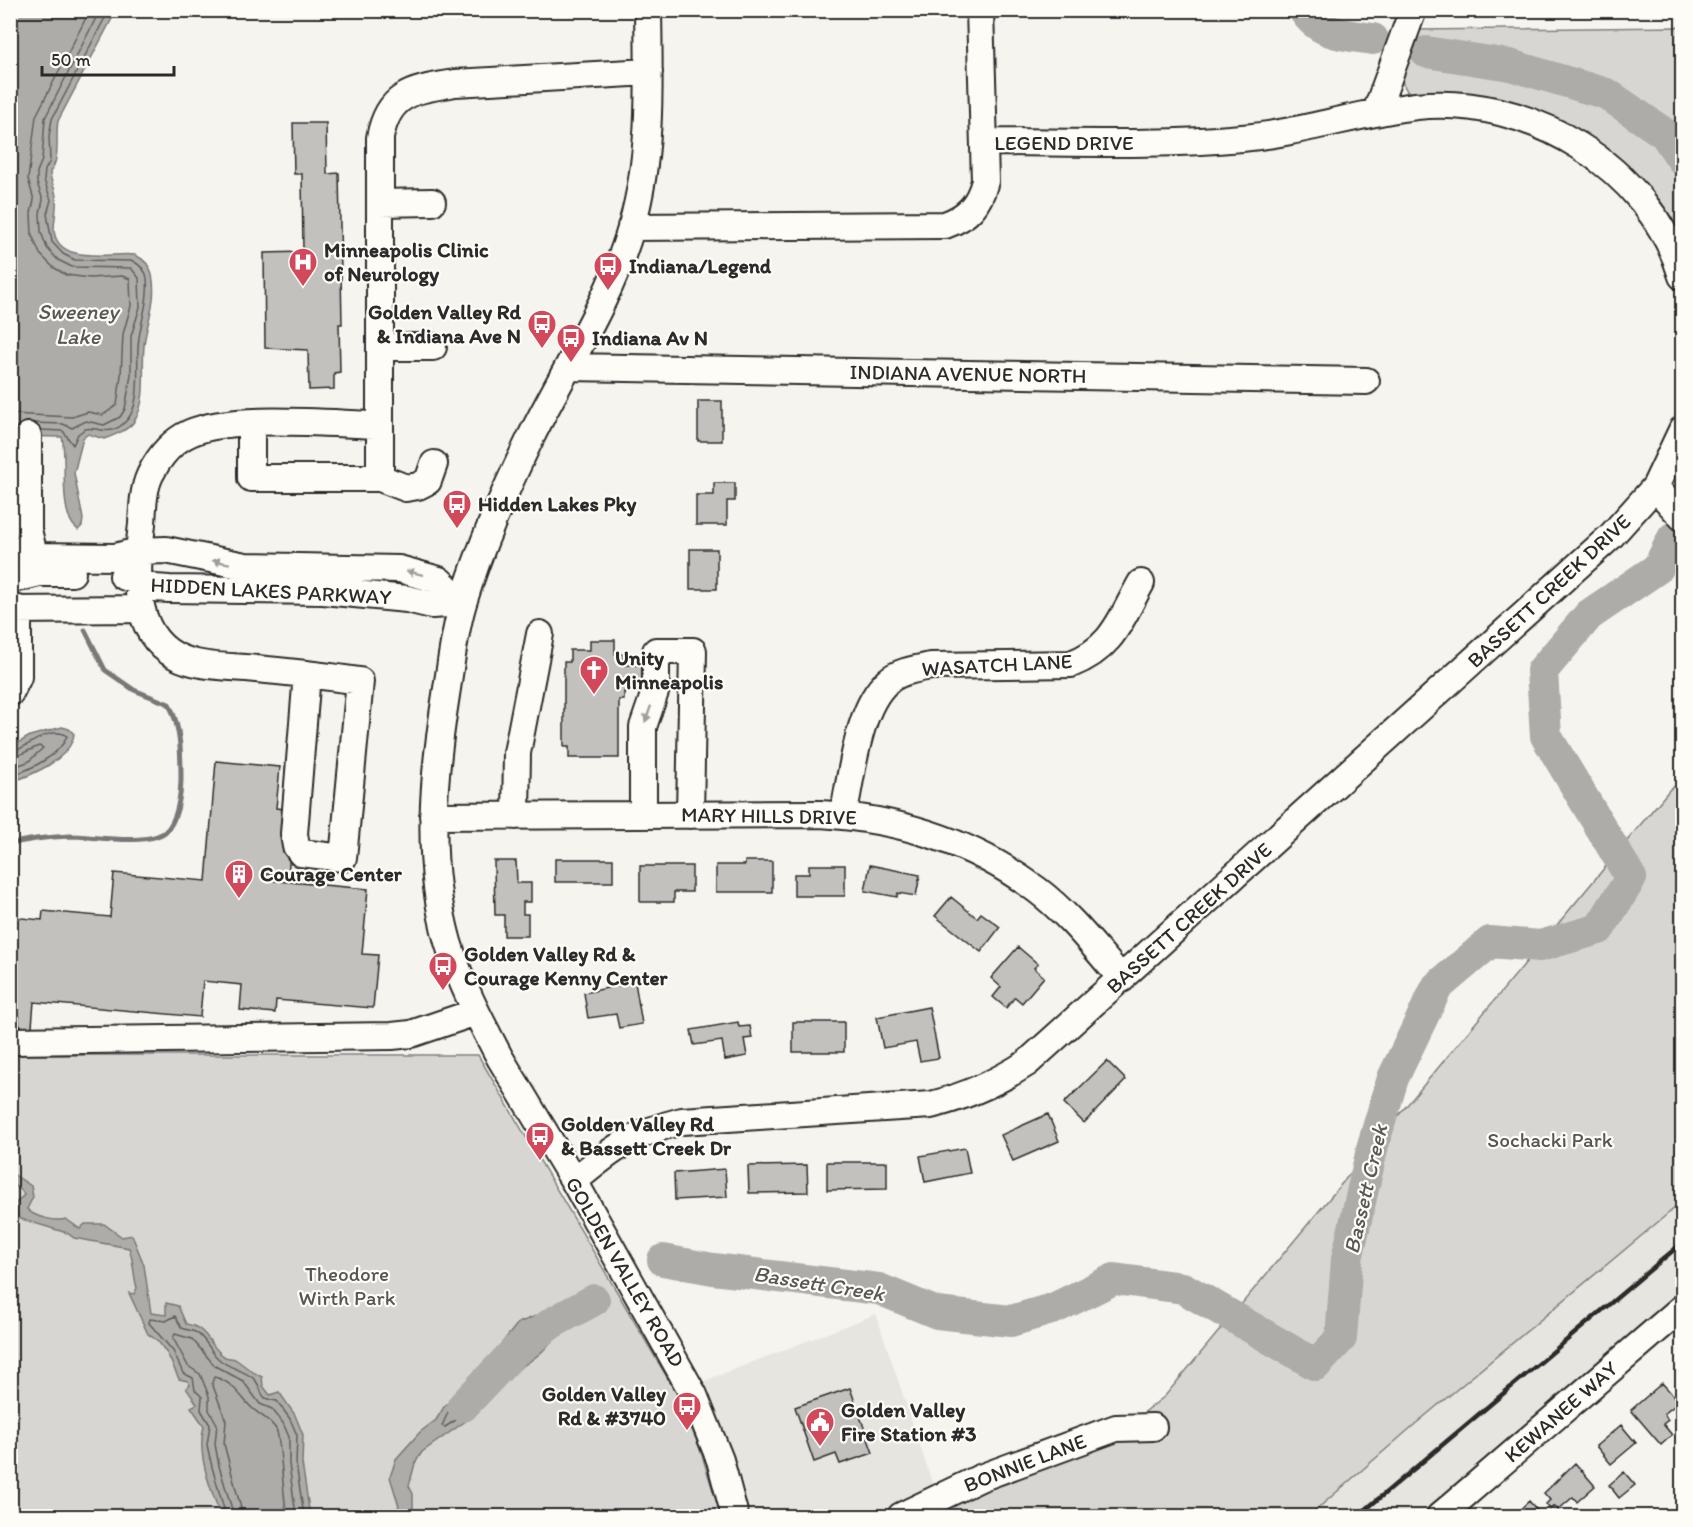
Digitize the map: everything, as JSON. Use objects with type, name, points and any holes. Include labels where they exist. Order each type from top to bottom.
[{"type":"street","name":"GOLDEN VALLEY ROAD","points":[[648,10],[647,143],[631,227],[609,290],[531,437],[499,507],[463,603],[441,724],[433,816],[436,875],[448,939],[476,1012],[500,1058],[574,1181],[694,1395],[720,1460],[735,1516]]},
{"type":"street","points":[[980,10],[984,142]]},
{"type":"street","points":[[1413,10],[1376,112],[1418,106],[1462,106],[1504,114],[1543,126],[1580,145],[1614,171],[1642,201],[1665,234],[1683,276]]},
{"type":"street","points":[[380,478],[380,138],[382,124],[391,108],[407,94],[455,83],[648,72]]},
{"type":"street","name":"LEGEND DRIVE","points":[[631,227],[945,225],[961,220],[974,208],[981,196],[985,181],[984,142],[1198,142],[1250,137],[1376,112]]},
{"type":"street","points":[[380,203],[432,202]]},
{"type":"street","points":[[380,347],[433,347]]},
{"type":"street","name":"INDIANA AVENUE NORTH","points":[[569,367],[1366,381]]},
{"type":"street","points":[[307,674],[294,834],[296,846],[301,853],[343,858],[360,681],[307,674],[200,663],[177,656],[160,645],[149,630],[141,609],[137,582],[144,496],[149,477],[160,456],[188,434],[206,427],[251,423],[380,425]]},
{"type":"street","points":[[251,423],[251,478],[380,478],[393,485],[418,486],[428,481],[434,464]]},
{"type":"street","name":"BASSETT CREEK DRIVE","points":[[574,1181],[620,1143],[651,1129],[682,1121],[931,1105],[966,1096],[998,1082],[1027,1063],[1611,536],[1655,487],[1683,430]]},
{"type":"street","points":[[28,436],[28,559]]},
{"type":"street","points":[[1655,487],[1683,517]]},
{"type":"street","name":"HIDDEN LAKES PARKWAY","points":[[10,580],[28,559],[115,557],[138,551],[165,550],[245,566],[399,569],[439,580],[463,603]]},
{"type":"street","name":"HIDDEN LAKES PARKWAY","points":[[28,559],[116,573],[137,582],[169,589],[323,591],[407,599],[432,605],[463,603]]},
{"type":"street","name":"WASATCH LANE","points":[[843,816],[864,718],[873,697],[889,680],[909,670],[931,666],[1071,664],[1091,656],[1108,642],[1141,583]]},
{"type":"street","points":[[10,693],[18,678],[14,609],[141,609]]},
{"type":"street","points":[[516,816],[517,753],[540,634]]},
{"type":"street","points":[[643,814],[643,728],[656,689],[656,651],[693,651],[690,814]]},
{"type":"street","name":"MARY HILLS DRIVE","points":[[433,816],[690,814],[843,816],[867,817],[912,827],[957,843],[1037,890],[1072,922],[1122,979]]},
{"type":"street","points":[[10,1041],[392,1036],[411,1034],[476,1012]]},
{"type":"street","name":"KEWANEE WAY","points":[[1440,1516],[1683,1308]]},
{"type":"street","name":"BONNIE LANE","points":[[901,1516],[980,1478],[1116,1428],[1153,1427]]},
{"type":"shaded area","points":[[1682,1184],[1682,1294],[1420,1516],[1291,1516]]},
{"type":"shaded area","points":[[876,1314],[934,1488],[889,1516],[751,1516],[740,1473],[702,1382]]},
{"type":"green space","points":[[1682,27],[1682,242],[1648,188],[1610,151],[1578,129],[1552,117],[1407,91],[1400,78],[1417,30]]},
{"type":"green space","name":"Sochacki Park","points":[[1682,784],[1682,1202],[1414,1425],[1309,1516],[920,1516],[934,1506],[1109,1440],[1165,1396],[1671,788]]},
{"type":"green space","name":"Theodore Wirth Park","points":[[11,1055],[478,1055],[678,1396],[700,1449],[721,1516],[11,1516]]},
{"type":"water","name":"Sweeney Lake","points":[[10,11],[116,11],[58,121],[57,154],[50,172],[56,198],[54,230],[57,241],[65,249],[87,255],[135,255],[146,263],[152,275],[153,299],[145,338],[142,401],[135,420],[125,429],[104,439],[88,434],[83,438],[74,473],[83,519],[82,526],[78,530],[67,512],[62,437],[11,436]]},
{"type":"water","points":[[62,727],[74,734],[66,751],[49,765],[11,782],[11,747],[30,736]]},
{"type":"water","points":[[10,1172],[31,1186],[33,1197],[27,1209],[30,1212],[51,1219],[66,1219],[80,1229],[85,1224],[104,1224],[122,1237],[132,1235],[144,1265],[151,1313],[166,1315],[166,1303],[178,1306],[186,1324],[204,1333],[220,1353],[225,1357],[235,1359],[262,1377],[263,1386],[270,1395],[279,1392],[295,1415],[303,1435],[302,1463],[310,1516],[221,1516],[203,1460],[204,1426],[191,1407],[197,1404],[186,1388],[190,1385],[188,1381],[179,1379],[168,1355],[158,1341],[148,1334],[129,1293],[134,1294],[137,1288],[129,1248],[74,1238],[67,1233],[18,1218],[15,1204],[24,1195],[11,1183]]},
{"type":"water","points":[[590,1294],[598,1306],[580,1321],[557,1331],[548,1346],[528,1363],[506,1377],[493,1363],[502,1343],[518,1323]]},
{"type":"water","points":[[489,1371],[497,1379],[480,1396],[470,1418],[422,1452],[415,1463],[409,1486],[413,1494],[413,1516],[392,1516],[399,1506],[390,1477],[396,1459],[420,1432],[436,1420],[454,1397],[470,1390]]},
{"type":"building","name":"Minneapolis Clinic of Neurology","points":[[293,123],[326,123],[327,174],[339,173],[342,324],[339,324],[340,372],[334,373],[334,389],[309,390],[308,350],[265,348],[264,253],[303,252],[302,174],[294,174]]},
{"type":"building","points":[[698,401],[722,401],[722,441],[698,441]]},
{"type":"building","points":[[714,483],[735,483],[735,501],[727,501],[727,525],[696,525],[696,495],[714,495]]},
{"type":"building","points":[[690,549],[717,549],[717,589],[690,589]]},
{"type":"building","name":"Unity Minneapolis","points":[[590,640],[615,640],[615,654],[623,654],[623,665],[650,665],[650,692],[624,692],[624,700],[619,700],[619,758],[569,758],[569,747],[564,747],[564,662],[570,662],[570,650],[590,650]]},
{"type":"building","name":"Courage Center","points":[[216,761],[280,767],[276,808],[294,810],[288,875],[267,873],[267,880],[368,889],[362,954],[378,955],[373,1008],[276,1000],[275,1013],[240,1010],[242,985],[203,981],[200,1017],[34,1002],[32,1026],[28,1029],[19,1025],[19,1017],[10,1017],[11,917],[42,920],[43,911],[110,917],[114,873],[206,881]]},
{"type":"building","points":[[555,859],[613,859],[613,882],[555,882]]},
{"type":"building","points":[[494,861],[516,861],[517,883],[531,883],[531,902],[523,902],[523,914],[528,914],[528,936],[504,936],[504,915],[495,915]]},
{"type":"building","points":[[745,861],[772,861],[772,892],[716,892],[716,865],[745,865]]},
{"type":"building","points":[[809,865],[845,865],[845,896],[794,896],[794,874],[809,874]]},
{"type":"building","points":[[870,865],[920,875],[916,896],[898,893],[897,897],[865,891]]},
{"type":"building","points":[[640,866],[692,866],[692,892],[674,892],[674,902],[640,902]]},
{"type":"building","points":[[951,897],[977,918],[981,913],[1000,927],[981,952],[935,916]]},
{"type":"building","points":[[1018,947],[1038,964],[1034,968],[1044,977],[1022,1003],[1015,997],[1006,1008],[993,997],[1001,987],[991,978]]},
{"type":"building","points":[[635,982],[642,1024],[619,1028],[616,1014],[588,1018],[584,993]]},
{"type":"building","points":[[929,1007],[939,1058],[920,1061],[916,1042],[883,1048],[877,1017]]},
{"type":"building","points":[[738,1022],[739,1027],[750,1026],[752,1038],[744,1039],[747,1056],[725,1060],[722,1041],[694,1045],[691,1030]]},
{"type":"building","points":[[793,1022],[844,1022],[844,1052],[793,1052]]},
{"type":"building","points":[[1107,1061],[1126,1080],[1084,1123],[1064,1103]]},
{"type":"building","points":[[1048,1114],[1059,1141],[1013,1161],[1001,1135]]},
{"type":"building","points":[[965,1148],[970,1173],[925,1182],[920,1156]]},
{"type":"building","points":[[827,1162],[887,1162],[887,1189],[827,1190]]},
{"type":"building","points":[[807,1165],[808,1192],[749,1193],[748,1166]]},
{"type":"building","points":[[725,1169],[727,1197],[675,1200],[674,1173]]},
{"type":"building","points":[[1662,1383],[1679,1402],[1664,1414],[1668,1420],[1663,1424],[1672,1435],[1661,1445],[1631,1410]]},
{"type":"building","points":[[850,1388],[873,1453],[840,1464],[836,1454],[814,1462],[795,1407]]},
{"type":"building","points":[[1621,1425],[1636,1443],[1611,1464],[1596,1446]]},
{"type":"building","points":[[1575,1463],[1595,1486],[1577,1502],[1573,1497],[1558,1510],[1555,1506],[1550,1509],[1546,1504],[1550,1500],[1544,1493]]},
{"type":"building","points":[[1624,1472],[1635,1485],[1619,1498],[1609,1485]]},
{"type":"building","points":[[1529,1501],[1542,1516],[1513,1516]]},
{"type":"waterway","name":"Bassett Creek","points":[[1304,10],[1317,25],[1326,29],[1344,35],[1373,39]]},
{"type":"waterway","name":"Bassett Creek","points":[[1426,52],[1510,65],[1607,94],[1665,134],[1682,159]]},
{"type":"waterway","name":"Bassett Creek","points":[[663,1260],[713,1269],[879,1289],[937,1313],[1011,1321],[1055,1308],[1114,1279],[1183,1288],[1316,1365],[1341,1338],[1347,1259],[1373,1145],[1393,1078],[1437,987],[1490,942],[1540,946],[1599,929],[1631,878],[1546,736],[1542,671],[1589,615],[1658,568],[1673,538]]},
{"type":"waterway","points":[[10,844],[40,838],[70,836],[146,839],[165,832],[173,822],[181,786],[180,751],[176,722],[169,704],[134,690],[105,670],[85,630]]},
{"type":"waterway","name":"Bassett Creek","points":[[463,1406],[517,1349],[552,1323],[594,1300]]},
{"type":"railway","points":[[1358,1516],[1682,1243]]},
{"type":"place","name":"Minneapolis Clinic of Neurology","points":[[303,288]]},
{"type":"place","name":"Indiana/Legend","points":[[608,292]]},
{"type":"place","name":"Golden Valley Rd & Indiana Ave N","points":[[542,350]]},
{"type":"place","name":"Indiana Av N","points":[[571,364]]},
{"type":"place","name":"Hidden Lakes Pky","points":[[457,530]]},
{"type":"place","name":"Unity Minneapolis","points":[[594,696]]},
{"type":"place","name":"Courage Center","points":[[239,900]]},
{"type":"place","name":"Golden Valley Rd & Courage Kenny Center","points":[[443,992]]},
{"type":"place","name":"Golden Valley Rd & Bassett Creek Dr","points":[[540,1162]]},
{"type":"place","name":"Golden Valley Rd & #3740","points":[[687,1432]]},
{"type":"place","name":"Golden Valley Fire Station #3","points":[[820,1448]]}]
